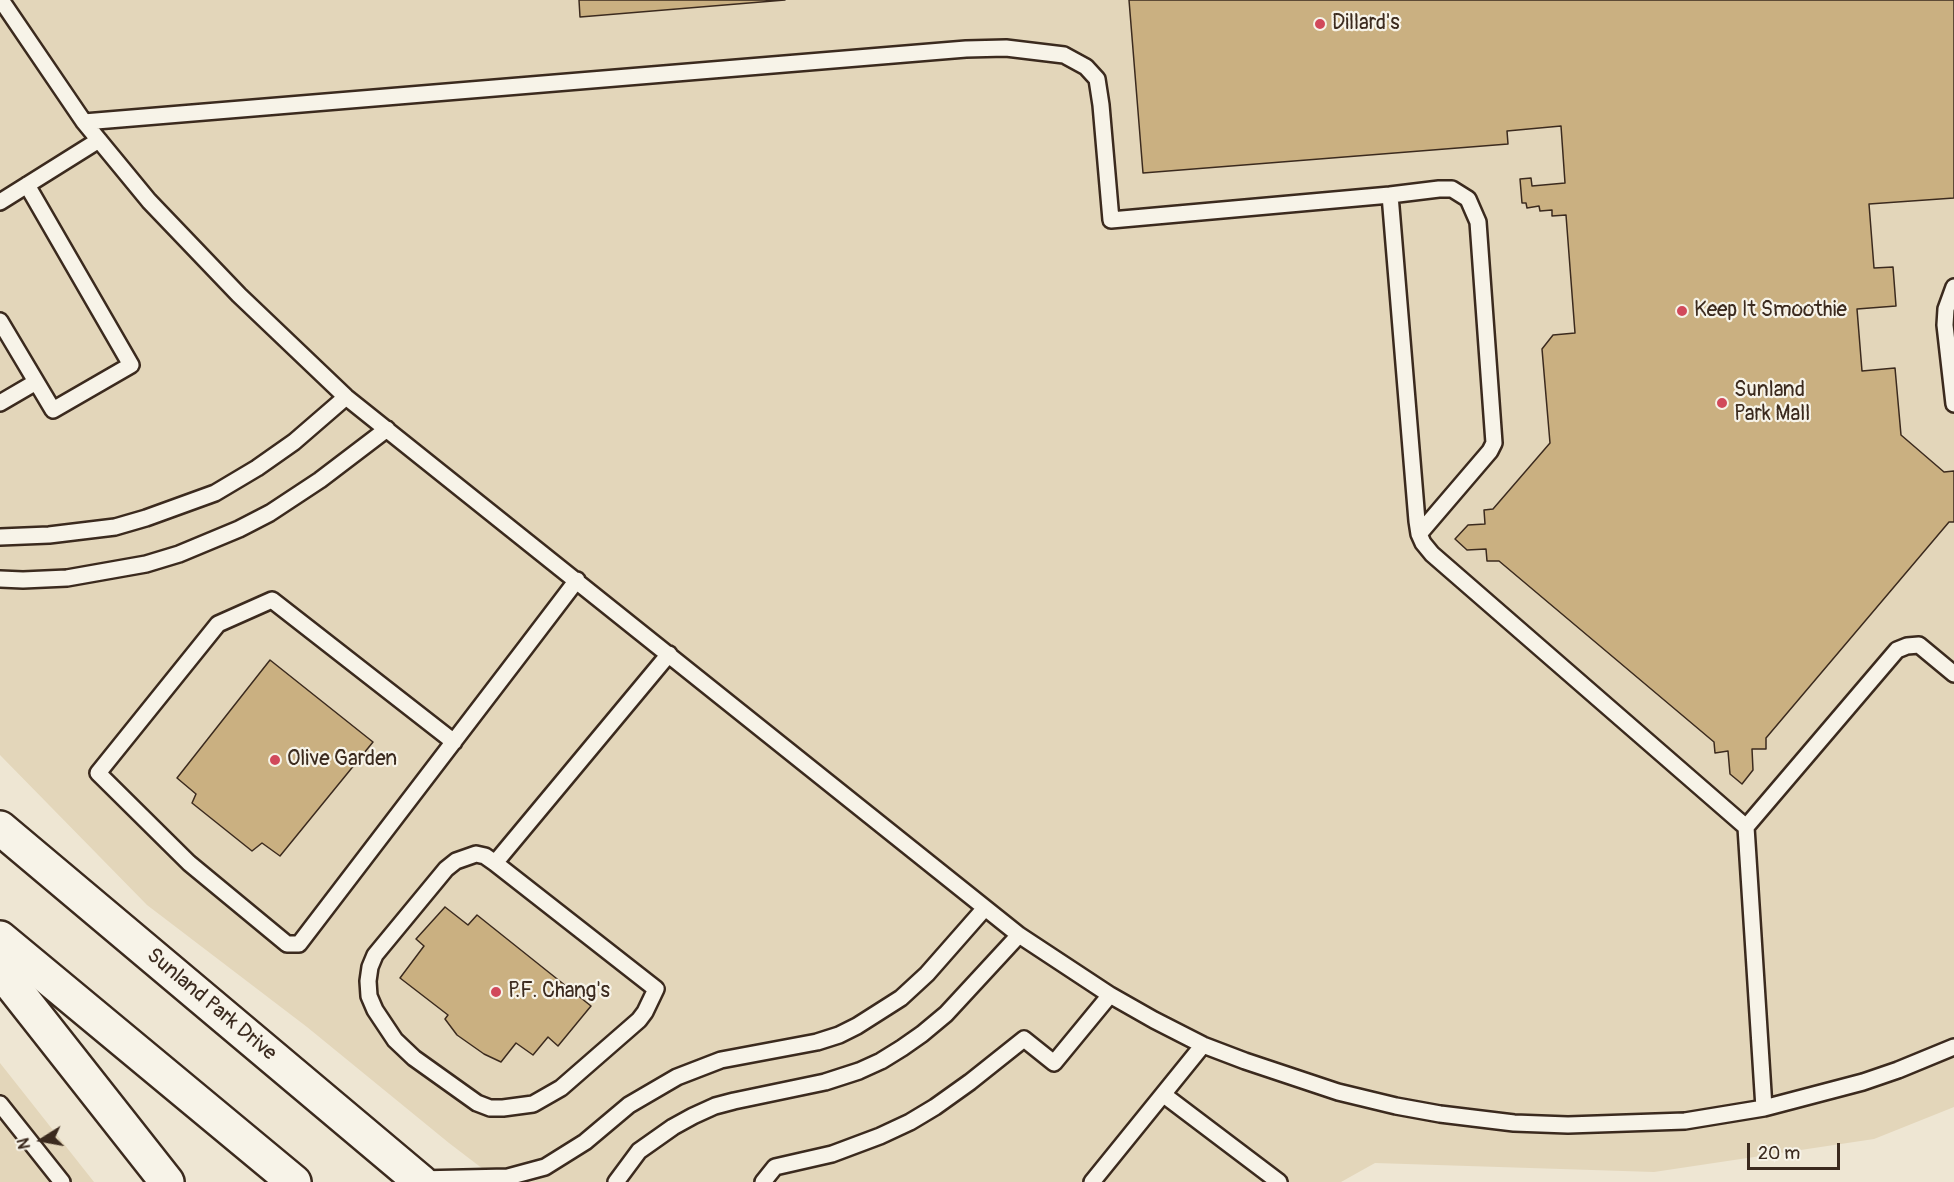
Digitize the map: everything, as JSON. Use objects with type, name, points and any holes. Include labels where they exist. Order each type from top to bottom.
[{"type":"main road","name":"Sunland Park Drive","points":[[0,828],[419,1181]]},
{"type":"main road","points":[[0,938],[294,1182]]},
{"type":"main road","points":[[0,970],[166,1182]]},
{"type":"lane","points":[[4,10],[84,122],[149,201],[239,295],[346,397],[1019,935],[1110,995],[1154,1020],[1203,1045],[1289,1077],[1338,1092],[1396,1106],[1483,1120],[1568,1125],[1685,1121],[1764,1108],[1863,1082],[1954,1047]]},
{"type":"lane","points":[[84,122],[936,51],[1006,48],[1064,55],[1086,68],[1097,80],[1111,220],[1439,189],[1452,189],[1468,199],[1478,222],[1494,443],[1490,451],[1419,534]]},
{"type":"lane","points":[[0,202],[99,140]]},
{"type":"lane","points":[[0,321],[53,410],[131,365],[27,185]]},
{"type":"lane","points":[[1390,195],[1419,534],[1426,549],[1746,827]]},
{"type":"lane","points":[[1954,287],[1946,309],[1945,325],[1954,404]]},
{"type":"lane","points":[[0,403],[36,382]]},
{"type":"lane","points":[[0,537],[49,535],[115,526],[146,518],[215,493],[294,442],[346,397]]},
{"type":"lane","points":[[0,579],[22,580],[76,576],[146,564],[179,554],[239,529],[270,513],[320,480],[387,429]]},
{"type":"lane","points":[[453,742],[272,600],[218,624],[98,773],[189,863],[287,944],[299,944],[577,580]]},
{"type":"lane","points":[[1764,1108],[1746,827],[1897,650],[1919,645],[1954,674]]},
{"type":"lane","points":[[495,863],[669,654]]},
{"type":"lane","points":[[476,854],[485,856],[495,863],[656,989],[639,1020],[561,1088],[533,1104],[503,1108],[490,1108],[477,1103],[414,1058],[395,1040],[375,1010],[369,996],[368,981],[375,955],[446,869],[456,861],[476,854]]},
{"type":"lane","points":[[419,1181],[508,1177],[545,1167],[585,1142],[630,1105],[677,1077],[721,1060],[817,1042],[839,1035],[901,998],[927,974],[985,908]]},
{"type":"lane","points":[[616,1182],[639,1151],[673,1126],[693,1116],[715,1106],[734,1101],[825,1082],[870,1066],[902,1048],[946,1014],[1019,935]]},
{"type":"lane","points":[[763,1182],[775,1167],[832,1154],[910,1122],[970,1082],[1024,1039],[1054,1063],[1110,995]]},
{"type":"lane","points":[[1092,1182],[1203,1045]]},
{"type":"lane","points":[[1164,1095],[1279,1182]]},
{"type":"lane","points":[[0,1104],[62,1182]]},
{"type":"shaded area","name":"Sunland Park Mall","points":[[0,0],[1954,0],[1954,1107],[1874,1139],[1654,1172],[1375,1163],[1341,1182],[500,1182],[307,1027],[147,905],[0,755]]},
{"type":"shaded area","points":[[0,1063],[94,1182],[0,1182]]},
{"type":"building","points":[[579,0],[785,0],[580,17]]},
{"type":"building","name":"Sunland Park Mall","points":[[1129,0],[1954,0],[1954,198],[1869,204],[1874,268],[1893,267],[1896,306],[1857,309],[1862,371],[1895,368],[1901,435],[1944,472],[1954,471],[1954,522],[1949,522],[1766,738],[1766,749],[1752,749],[1753,770],[1742,784],[1730,774],[1728,751],[1715,753],[1714,742],[1499,561],[1487,561],[1486,549],[1467,550],[1455,539],[1468,525],[1485,524],[1484,510],[1493,509],[1550,443],[1542,349],[1553,335],[1575,333],[1566,215],[1552,216],[1552,210],[1540,211],[1539,206],[1527,208],[1526,203],[1522,203],[1520,179],[1531,178],[1532,186],[1565,183],[1561,126],[1507,131],[1508,144],[1143,173]]},
{"type":"building","name":"Olive Garden","points":[[270,660],[373,742],[280,856],[262,843],[252,851],[192,803],[196,794],[177,778]]},
{"type":"building","name":"P.F. Chang's","points":[[445,907],[468,925],[477,915],[591,1006],[558,1046],[548,1037],[533,1055],[516,1043],[501,1062],[484,1054],[457,1035],[445,1019],[448,1015],[400,978],[424,946],[416,939]]},
{"type":"place","name":"Dillard's","points":[[1320,24]]},
{"type":"place","name":"Keep It Smoothie","points":[[1682,311]]},
{"type":"place","name":"Sunland Park Mall","points":[[1722,403]]},
{"type":"place","name":"Olive Garden","points":[[275,760]]},
{"type":"place","name":"P.F. Chang's","points":[[496,992]]}]
